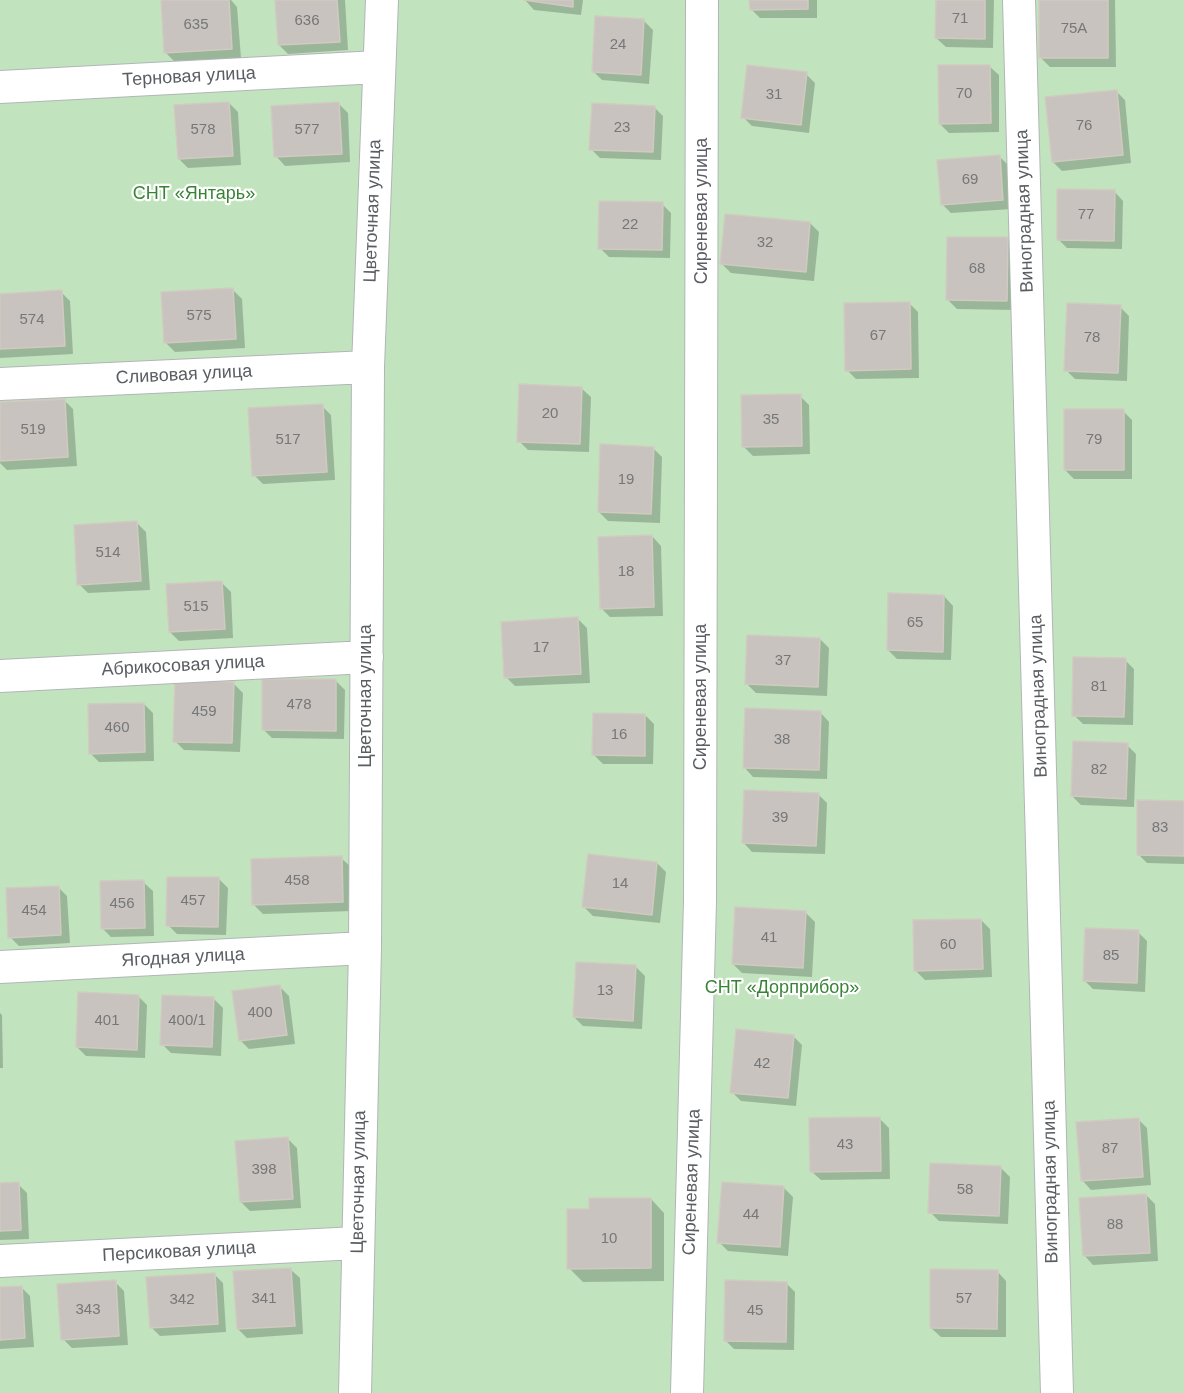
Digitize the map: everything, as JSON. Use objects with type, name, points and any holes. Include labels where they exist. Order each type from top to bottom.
[{"type":"street","name":"Цветочная улица","points":[[356,1393],[357,1243],[365,948],[368,367],[381,0]]},
{"type":"street","name":"Сиреневая улица","points":[[687,1393],[700,901],[702,0]]},
{"type":"street","name":"Виноградная улица","points":[[1019,0],[1057,1393]]},
{"type":"street","name":"Терновая улица","points":[[0,87],[378,67]]},
{"type":"street","name":"Сливовая улица","points":[[0,384],[368,367]]},
{"type":"street","name":"Абрикосовая улица","points":[[0,675],[367,657]]},
{"type":"street","name":"Ягодная улица","points":[[0,967],[365,948]]},
{"type":"street","name":"Персиковая улица","points":[[0,1261],[357,1243]]},
{"type":"green space","name":"СНТ «Дорприбор»","points":[[0,0],[1184,0],[1184,1393],[0,1393]]},
{"type":"building","points":[[161,0],[229,0],[232,49],[164,53]]},
{"type":"building","points":[[275,0],[337,0],[340,42],[278,45]]},
{"type":"building","points":[[524,0],[573,0],[573,7]]},
{"type":"building","points":[[749,0],[808,0],[808,9],[750,10]]},
{"type":"building","points":[[936,0],[985,0],[985,39],[935,38]]},
{"type":"building","points":[[1039,0],[1108,0],[1108,58],[1039,58]]},
{"type":"building","points":[[595,16],[644,19],[641,75],[592,72]]},
{"type":"building","points":[[747,65],[807,72],[801,125],[741,118]]},
{"type":"building","points":[[938,65],[990,65],[991,123],[939,124]]},
{"type":"building","points":[[1117,90],[1123,155],[1052,162],[1045,97]]},
{"type":"building","points":[[229,102],[233,156],[178,159],[174,105]]},
{"type":"building","points":[[339,102],[342,154],[274,157],[271,106]]},
{"type":"building","points":[[592,103],[655,106],[653,152],[589,150]]},
{"type":"building","points":[[1000,155],[1003,200],[941,205],[937,160]]},
{"type":"building","points":[[1057,189],[1115,190],[1114,241],[1057,240]]},
{"type":"building","points":[[599,201],[663,202],[662,250],[598,249]]},
{"type":"building","points":[[725,214],[810,222],[806,272],[720,264]]},
{"type":"building","points":[[947,237],[1008,237],[1007,301],[946,300]]},
{"type":"building","points":[[233,288],[236,339],[164,343],[161,292]]},
{"type":"building","points":[[62,290],[65,346],[0,349],[0,294]]},
{"type":"building","points":[[910,302],[911,369],[845,371],[844,303]]},
{"type":"building","points":[[1067,303],[1121,305],[1118,373],[1064,371]]},
{"type":"building","points":[[519,384],[582,387],[580,444],[517,442]]},
{"type":"building","points":[[801,394],[802,446],[742,447],[741,395]]},
{"type":"building","points":[[65,399],[68,457],[0,461],[0,402]]},
{"type":"building","points":[[323,404],[327,472],[252,476],[248,408]]},
{"type":"building","points":[[1064,409],[1124,409],[1124,470],[1064,470]]},
{"type":"building","points":[[600,444],[654,447],[651,514],[598,512]]},
{"type":"building","points":[[137,521],[141,581],[77,585],[74,525]]},
{"type":"building","points":[[652,535],[654,607],[600,609],[598,537]]},
{"type":"building","points":[[222,581],[225,629],[169,632],[166,584]]},
{"type":"building","points":[[888,593],[944,595],[943,652],[887,650]]},
{"type":"building","points":[[578,617],[581,674],[504,678],[501,622]]},
{"type":"building","points":[[747,635],[820,638],[818,687],[745,684]]},
{"type":"building","points":[[1073,657],[1126,658],[1124,717],[1072,716]]},
{"type":"building","points":[[262,679],[336,679],[336,731],[262,730]]},
{"type":"building","points":[[175,680],[234,682],[232,743],[173,742]]},
{"type":"building","points":[[144,703],[145,752],[89,754],[88,704]]},
{"type":"building","points":[[745,708],[821,711],[819,770],[743,768]]},
{"type":"building","points":[[593,713],[645,714],[645,756],[592,755]]},
{"type":"building","points":[[1073,741],[1128,743],[1126,799],[1071,796]]},
{"type":"building","points":[[744,790],[819,793],[816,846],[742,843]]},
{"type":"building","points":[[1137,800],[1184,801],[1184,856],[1137,855]]},
{"type":"building","points":[[588,854],[657,862],[652,915],[582,907]]},
{"type":"building","points":[[342,856],[343,902],[252,905],[251,859]]},
{"type":"building","points":[[167,877],[219,877],[218,927],[166,926]]},
{"type":"building","points":[[144,880],[145,928],[101,929],[100,881]]},
{"type":"building","points":[[59,886],[61,935],[8,938],[6,888]]},
{"type":"building","points":[[735,907],[806,911],[803,968],[732,964]]},
{"type":"building","points":[[981,919],[983,969],[914,971],[913,920]]},
{"type":"building","points":[[1085,928],[1139,930],[1137,983],[1083,981]]},
{"type":"building","points":[[576,962],[636,965],[633,1021],[573,1017]]},
{"type":"building","points":[[280,985],[287,1035],[239,1041],[232,991]]},
{"type":"building","points":[[78,992],[139,995],[137,1050],[76,1047]]},
{"type":"building","points":[[162,995],[214,997],[212,1047],[160,1045]]},
{"type":"building","points":[[736,1029],[794,1035],[788,1098],[730,1093]]},
{"type":"building","points":[[880,1117],[881,1171],[810,1172],[809,1118]]},
{"type":"building","points":[[1139,1118],[1143,1177],[1081,1181],[1076,1122]]},
{"type":"building","points":[[288,1137],[293,1199],[240,1202],[235,1141]]},
{"type":"building","points":[[930,1163],[1001,1166],[999,1216],[928,1213]]},
{"type":"building","points":[[19,1182],[21,1230],[0,1231],[0,1183]]},
{"type":"building","points":[[722,1182],[784,1186],[780,1247],[717,1243]]},
{"type":"building","points":[[1146,1194],[1150,1253],[1083,1256],[1079,1198]]},
{"type":"building","points":[[589,1198],[651,1198],[651,1268],[567,1269],[567,1209],[589,1209]]},
{"type":"building","points":[[291,1268],[295,1326],[237,1329],[233,1271]]},
{"type":"building","points":[[930,1269],[998,1270],[997,1329],[930,1328]]},
{"type":"building","points":[[215,1273],[218,1324],[150,1328],[146,1277]]},
{"type":"building","points":[[116,1280],[119,1336],[61,1340],[57,1284]]},
{"type":"building","points":[[725,1280],[787,1282],[786,1342],[724,1341]]},
{"type":"building","points":[[22,1286],[25,1338],[0,1340],[0,1287]]},
{"type":"park label","name":"СНТ «Янтарь»","points":[[194,194]]}]
